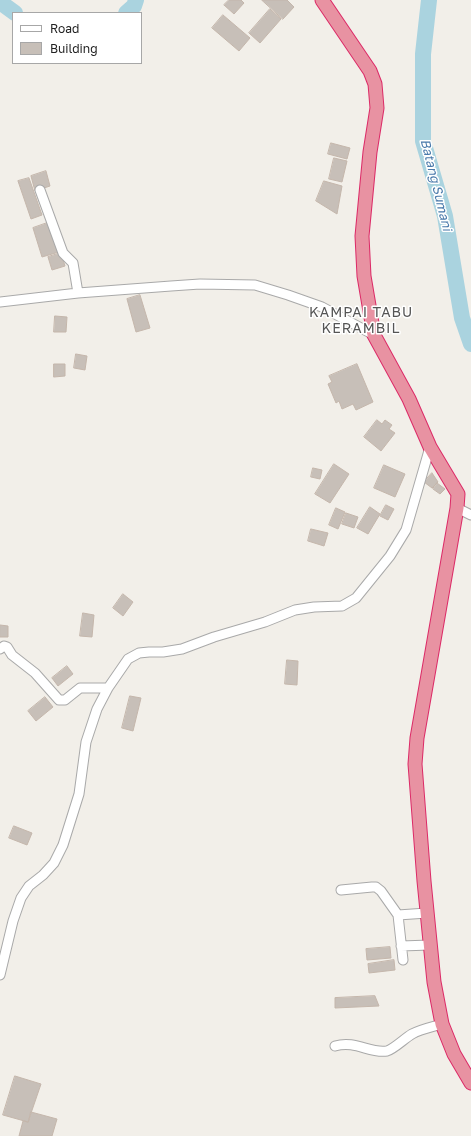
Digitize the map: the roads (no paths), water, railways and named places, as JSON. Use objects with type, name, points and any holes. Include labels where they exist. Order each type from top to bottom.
[{"type":"highway","points":[[324,1],[370,72],[375,84],[378,108],[370,152],[362,236],[364,276],[374,334],[409,399],[430,447],[458,494],[457,508],[416,744],[415,764],[434,982],[442,1024],[454,1054],[471,1083]]},
{"type":"street","points":[[40,190],[63,253],[74,264],[78,293]]},
{"type":"street","points":[[0,302],[78,293],[200,284],[255,285],[288,294],[322,307],[374,334]]},
{"type":"street","points":[[0,975],[13,921],[21,898],[29,886],[43,875],[54,863],[63,845],[79,794],[87,736],[97,709],[108,688],[128,659],[139,653],[163,652],[182,649],[221,635],[265,622],[296,610],[314,607],[342,606],[356,598],[390,556],[406,530],[430,447]]},
{"type":"street","points":[[457,508],[471,515]]},
{"type":"street","points":[[0,649],[4,646],[7,647],[12,655],[35,673],[59,700],[65,700],[80,688],[108,688]]},
{"type":"street","points":[[341,890],[376,887],[381,891],[398,915],[403,960]]},
{"type":"street","points":[[398,915],[427,913]]},
{"type":"street","points":[[401,946],[430,944]]},
{"type":"street","points":[[335,1046],[350,1044],[378,1050],[389,1050],[413,1033],[442,1024]]},
{"type":"waterway","name":"Batang Sumani","points":[[127,12],[134,6],[136,0]]},
{"type":"waterway","name":"Batang Sumani","points":[[429,0],[423,54],[423,141],[445,216],[462,318],[471,344]]},
{"type":"waterway","name":"Batang Sumani","points":[[0,2],[14,12]]},
{"type":"district","name":"KAMPAI TABU KERAMBIL","points":[[361,322]]}]
